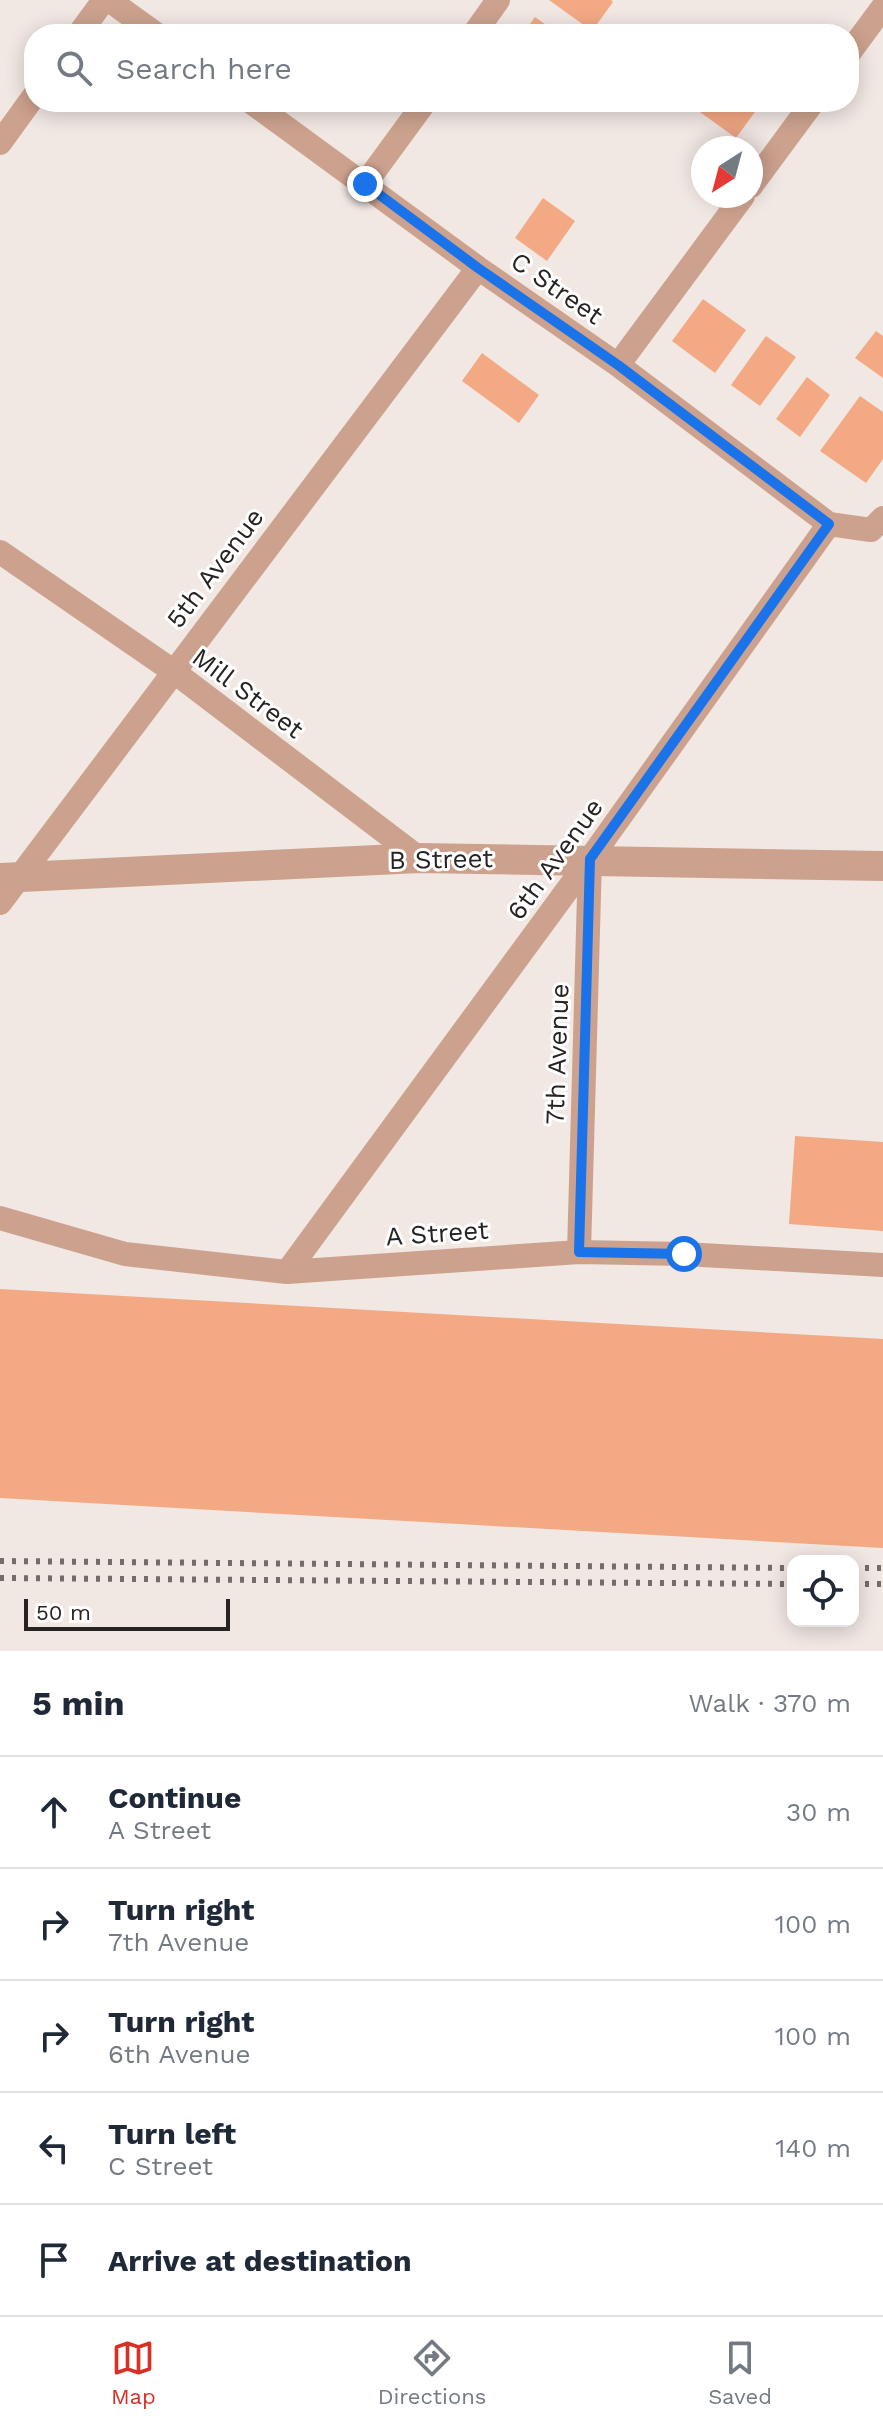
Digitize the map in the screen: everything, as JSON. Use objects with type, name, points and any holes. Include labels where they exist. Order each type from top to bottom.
[{"type":"street","points":[[87,24],[106,0],[141,24]]},
{"type":"street","points":[[481,24],[498,0]]},
{"type":"street","points":[[859,39],[883,7]]},
{"type":"street","points":[[0,143],[24,110]]},
{"type":"street","name":"C Street","points":[[265,112],[478,268],[618,365],[829,524]]},
{"type":"street","points":[[365,184],[418,112]]},
{"type":"street","points":[[763,170],[806,112]]},
{"type":"street","points":[[618,365],[734,208]]},
{"type":"street","name":"5th Avenue","points":[[0,903],[9,878],[173,671],[478,268]]},
{"type":"street","points":[[829,524],[871,530],[883,518]]},
{"type":"street","name":"6th Avenue","points":[[287,1272],[590,859],[829,524]]},
{"type":"street","name":"Mill Street","points":[[0,552],[173,671],[419,858]]},
{"type":"street","name":"B Street","points":[[9,878],[419,858],[883,866]]},
{"type":"street","name":"7th Avenue","points":[[579,1252],[590,859]]},
{"type":"street","name":"A Street","points":[[0,1218],[125,1254],[287,1272],[579,1252],[684,1254],[883,1265]]},
{"type":"building","points":[[549,0],[613,2],[597,24],[582,24]]},
{"type":"building","points":[[535,17],[545,24],[530,24]]},
{"type":"building","points":[[700,112],[755,112],[737,136],[733,136]]},
{"type":"building","points":[[543,198],[575,221],[547,261],[515,238]]},
{"type":"building","points":[[703,299],[746,330],[715,373],[672,341]]},
{"type":"building","points":[[876,331],[883,336],[883,378],[855,358]]},
{"type":"building","points":[[766,336],[796,357],[760,406],[731,385]]},
{"type":"building","points":[[482,353],[539,395],[519,423],[462,381]]},
{"type":"building","points":[[807,377],[830,395],[800,437],[776,419]]},
{"type":"building","points":[[860,396],[883,412],[883,459],[866,483],[820,451]]},
{"type":"building","points":[[795,1136],[883,1142],[883,1231],[789,1224]]},
{"type":"building","points":[[0,1289],[883,1339],[883,1548],[0,1498]]},
{"type":"railway","points":[[0,1561],[787,1568]]},
{"type":"railway","points":[[859,1568],[883,1568]]},
{"type":"railway","points":[[0,1578],[787,1584]]},
{"type":"railway","points":[[859,1584],[883,1584]]},
{"type":"route","points":[[365,184],[478,268],[618,365],[829,524],[590,859],[579,1252],[684,1254]]}]
